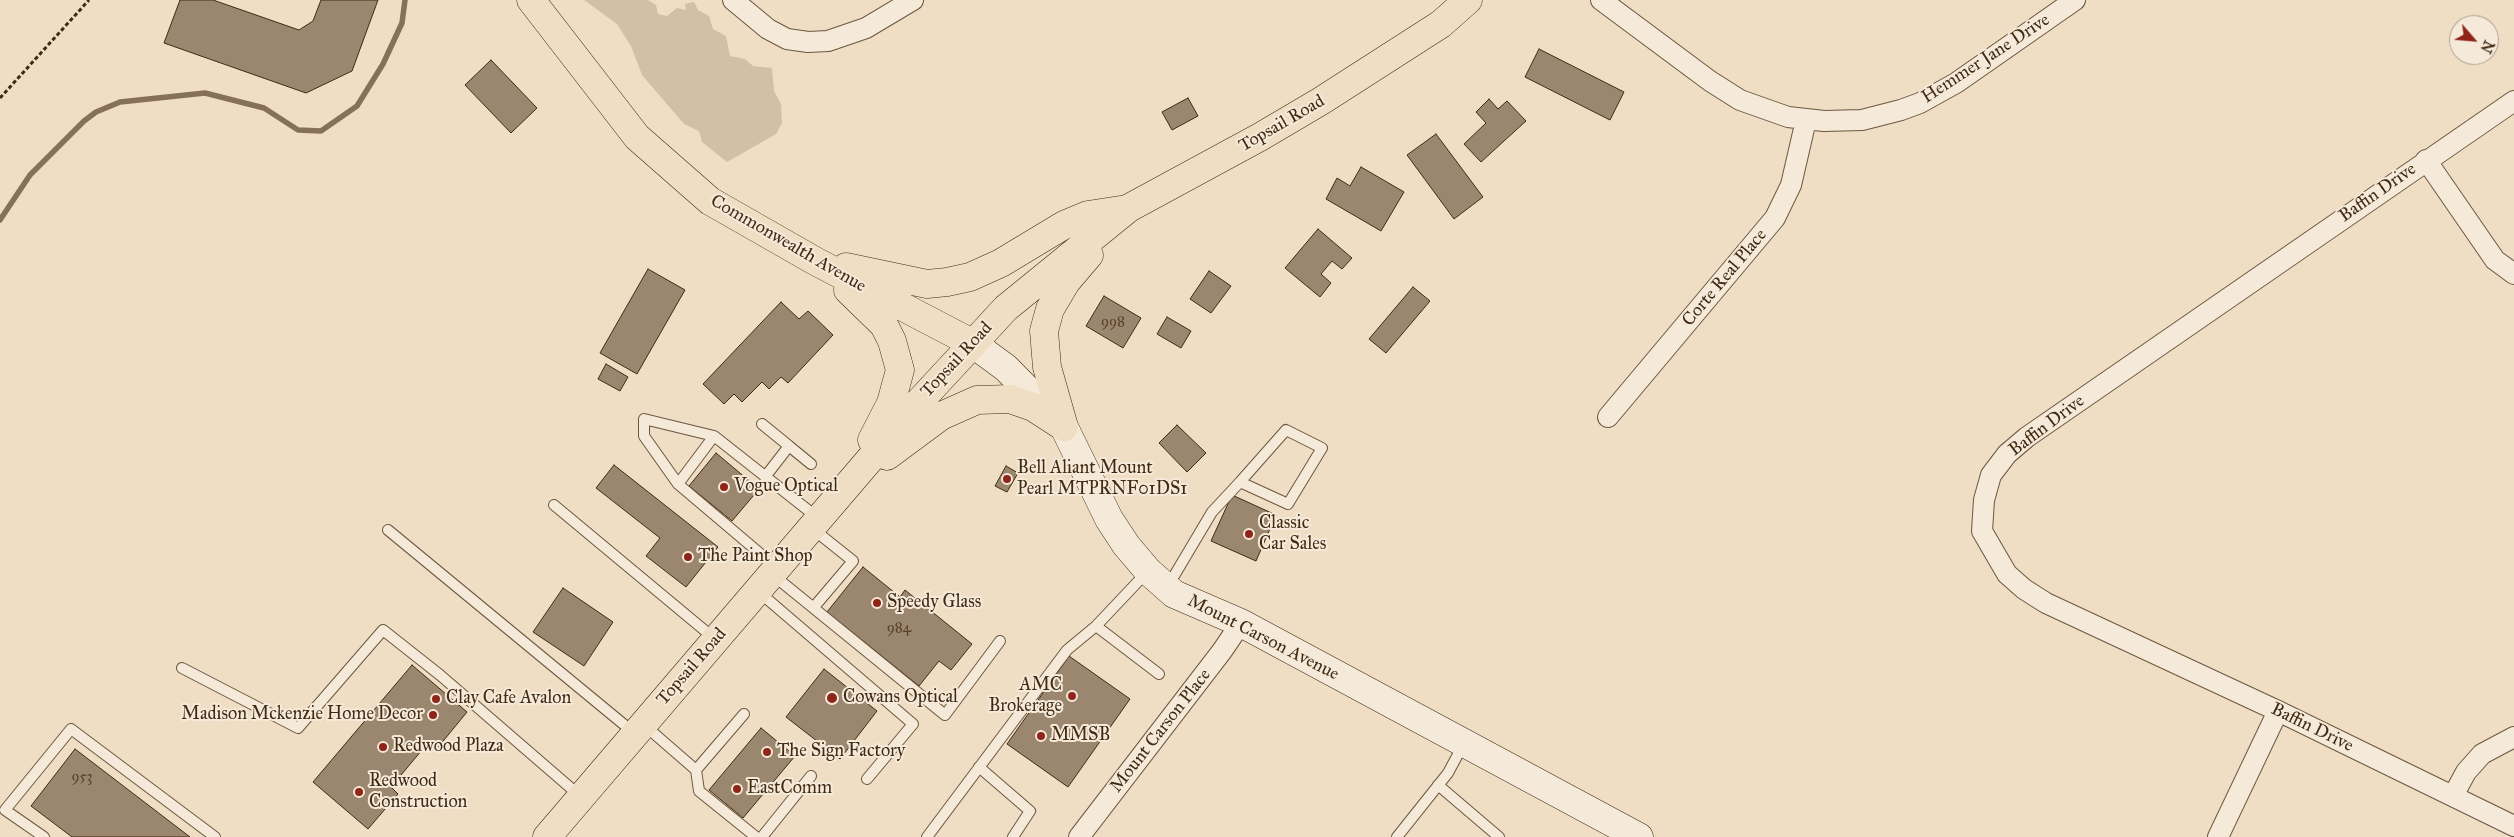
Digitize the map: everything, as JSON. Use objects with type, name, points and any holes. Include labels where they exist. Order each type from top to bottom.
[{"type":"main road","name":"Commonwealth Avenue","points":[[531,0],[637,137],[710,201],[815,261],[972,343]]},
{"type":"main road","name":"Topsail Road","points":[[547,837],[638,728],[972,343],[1024,292],[1129,208],[1260,137],[1346,86],[1440,24],[1468,0]]},
{"type":"main road","points":[[815,261],[927,284],[947,282],[970,277],[1001,263],[1064,224],[1088,215],[1129,208]]},
{"type":"main road","points":[[1064,427],[1045,349],[1044,331],[1050,309],[1066,282],[1129,208]]},
{"type":"main road","points":[[815,261],[873,312],[884,325],[892,341],[900,370],[892,403],[850,483]]},
{"type":"main road","name":"Mount Carson Avenue","points":[[972,343],[1006,368],[1064,427],[1109,519],[1126,545],[1174,594],[1241,622],[1639,837]]},
{"type":"main road","points":[[850,483],[942,416],[977,400],[1010,399],[1033,407],[1064,427]]},
{"type":"street","points":[[733,0],[768,29],[787,39],[808,42],[828,41],[866,28],[913,0]]},
{"type":"street","name":"Hemmer Jane Drive","points":[[1601,0],[1724,91],[1756,107],[1806,120],[1862,120],[1920,103],[1956,83],[2075,0]]},
{"type":"street","name":"Baffin Drive","points":[[2514,101],[2027,437],[2007,454],[1990,475],[1984,500],[1982,531],[2007,574],[2024,589],[2046,603],[2278,711],[2514,826]]},
{"type":"street","name":"Corte Real Place","points":[[1608,417],[1775,218],[1792,185],[1806,120]]},
{"type":"street","points":[[2426,160],[2495,260],[2514,274]]},
{"type":"street","name":"Mount Carson Place","points":[[1079,837],[1222,651],[1241,622]]},
{"type":"street","points":[[2218,837],[2278,711]]},
{"type":"street","points":[[2453,796],[2466,772],[2482,754],[2514,737]]},
{"type":"lane","points":[[814,607],[853,560],[765,477],[714,436],[644,419],[644,436],[678,484],[913,724],[866,779]]},
{"type":"lane","points":[[762,424],[811,464]]},
{"type":"lane","points":[[927,837],[1067,650],[1158,579],[1212,512],[1286,430],[1322,448],[1288,504],[1240,482]]},
{"type":"lane","points":[[678,484],[714,436]]},
{"type":"lane","points":[[765,477],[789,446]]},
{"type":"lane","points":[[554,505],[716,640]]},
{"type":"lane","points":[[388,530],[638,728],[696,770],[699,791],[756,837]]},
{"type":"lane","points":[[769,577],[814,607],[945,715],[1000,641]]},
{"type":"lane","points":[[1096,626],[1159,674]]},
{"type":"lane","points":[[182,668],[298,728],[383,630],[440,674],[580,797]]},
{"type":"lane","points":[[696,770],[744,714]]},
{"type":"lane","points":[[44,837],[5,810],[71,729],[215,837]]},
{"type":"lane","points":[[1397,837],[1448,773],[1464,744]]},
{"type":"lane","points":[[979,767],[1030,811],[1013,837]]},
{"type":"lane","points":[[762,837],[811,776]]},
{"type":"lane","points":[[1438,785],[1499,837]]},
{"type":"path","points":[[0,98],[89,0]]},
{"type":"shaded area","points":[[584,0],[648,0],[656,5],[658,14],[667,16],[677,8],[686,10],[685,4],[694,2],[698,10],[709,16],[713,29],[726,36],[730,56],[745,59],[753,66],[772,68],[774,91],[781,104],[782,123],[776,134],[727,162],[702,142],[699,131],[684,124],[642,75],[631,46],[617,24]]},
{"type":"building","points":[[180,0],[213,0],[299,30],[313,21],[321,0],[378,0],[352,71],[306,93],[164,43]]},
{"type":"building","points":[[1539,49],[1624,92],[1610,120],[1525,77]]},
{"type":"building","points":[[491,60],[537,108],[511,133],[465,85]]},
{"type":"building","points":[[1188,98],[1198,116],[1172,130],[1162,112]]},
{"type":"building","points":[[1489,99],[1498,109],[1507,101],[1526,121],[1481,162],[1464,144],[1486,123],[1476,112]]},
{"type":"building","points":[[1436,134],[1483,197],[1454,219],[1407,155]]},
{"type":"building","points":[[1361,167],[1404,192],[1381,231],[1326,199],[1337,178],[1350,186]]},
{"type":"building","points":[[1318,229],[1352,258],[1342,269],[1332,261],[1321,274],[1331,283],[1320,297],[1285,268]]},
{"type":"building","points":[[648,269],[685,290],[637,374],[600,353]]},
{"type":"building","points":[[1209,271],[1231,286],[1211,313],[1190,299]]},
{"type":"building","points":[[1413,287],[1430,301],[1386,353],[1369,339]]},
{"type":"building","points":[[1104,296],[1141,318],[1123,348],[1086,326]]},
{"type":"building","points":[[781,302],[799,319],[808,311],[833,335],[788,383],[781,377],[769,389],[762,382],[742,402],[734,394],[724,404],[703,384]]},
{"type":"building","points":[[1167,317],[1191,331],[1181,348],[1157,334]]},
{"type":"building","points":[[606,364],[628,377],[620,391],[598,379]]},
{"type":"building","points":[[1177,425],[1206,453],[1187,472],[1159,443]]},
{"type":"building","name":"Vogue Optical","points":[[716,453],[759,489],[732,521],[689,486]]},
{"type":"building","points":[[614,465],[718,547],[686,587],[646,556],[660,538],[596,488]]},
{"type":"building","name":"Bell Aliant Mount Pearl MTPRNF01DS1","points":[[1006,466],[1018,473],[1007,492],[995,486]]},
{"type":"building","points":[[1232,495],[1276,515],[1256,561],[1211,541]]},
{"type":"building","points":[[863,567],[900,597],[905,590],[972,644],[951,670],[939,661],[919,686],[827,612]]},
{"type":"building","points":[[563,588],[613,622],[584,666],[533,632]]},
{"type":"building","points":[[1069,656],[1130,699],[1068,787],[1007,744]]},
{"type":"building","name":"Redwood Plaza","points":[[412,665],[467,712],[435,751],[427,744],[391,787],[398,794],[368,829],[313,782]]},
{"type":"building","points":[[824,669],[877,711],[840,759],[786,717]]},
{"type":"building","points":[[761,728],[795,756],[743,818],[709,790]]},
{"type":"building","points":[[75,749],[190,837],[72,837],[31,806]]},
{"type":"waterway","points":[[0,220],[30,175],[84,121],[96,112],[120,102],[205,93],[264,108],[298,130],[321,131],[357,106],[383,64],[402,23],[405,0]]},
{"type":"place","name":"Bell Aliant Mount Pearl MTPRNF01DS1","points":[[1007,479]]},
{"type":"place","name":"Vogue Optical","points":[[724,487]]},
{"type":"place","name":"Classic Car Sales","points":[[1249,534]]},
{"type":"place","name":"The Paint Shop","points":[[688,557]]},
{"type":"place","name":"Speedy Glass","points":[[877,603]]},
{"type":"place","name":"AMC Brokerage","points":[[1072,696]]},
{"type":"place","name":"Cowans Optical","points":[[832,698]]},
{"type":"place","name":"Clay Cafe Avalon","points":[[436,699]]},
{"type":"place","name":"Madison Mckenzie Home Decor","points":[[433,715]]},
{"type":"place","name":"MMSB","points":[[1041,736]]},
{"type":"place","name":"Redwood Plaza","points":[[383,747]]},
{"type":"place","name":"The Sign Factory","points":[[767,752]]},
{"type":"place","name":"EastComm","points":[[737,789]]},
{"type":"place","name":"Redwood Construction","points":[[359,792]]}]
